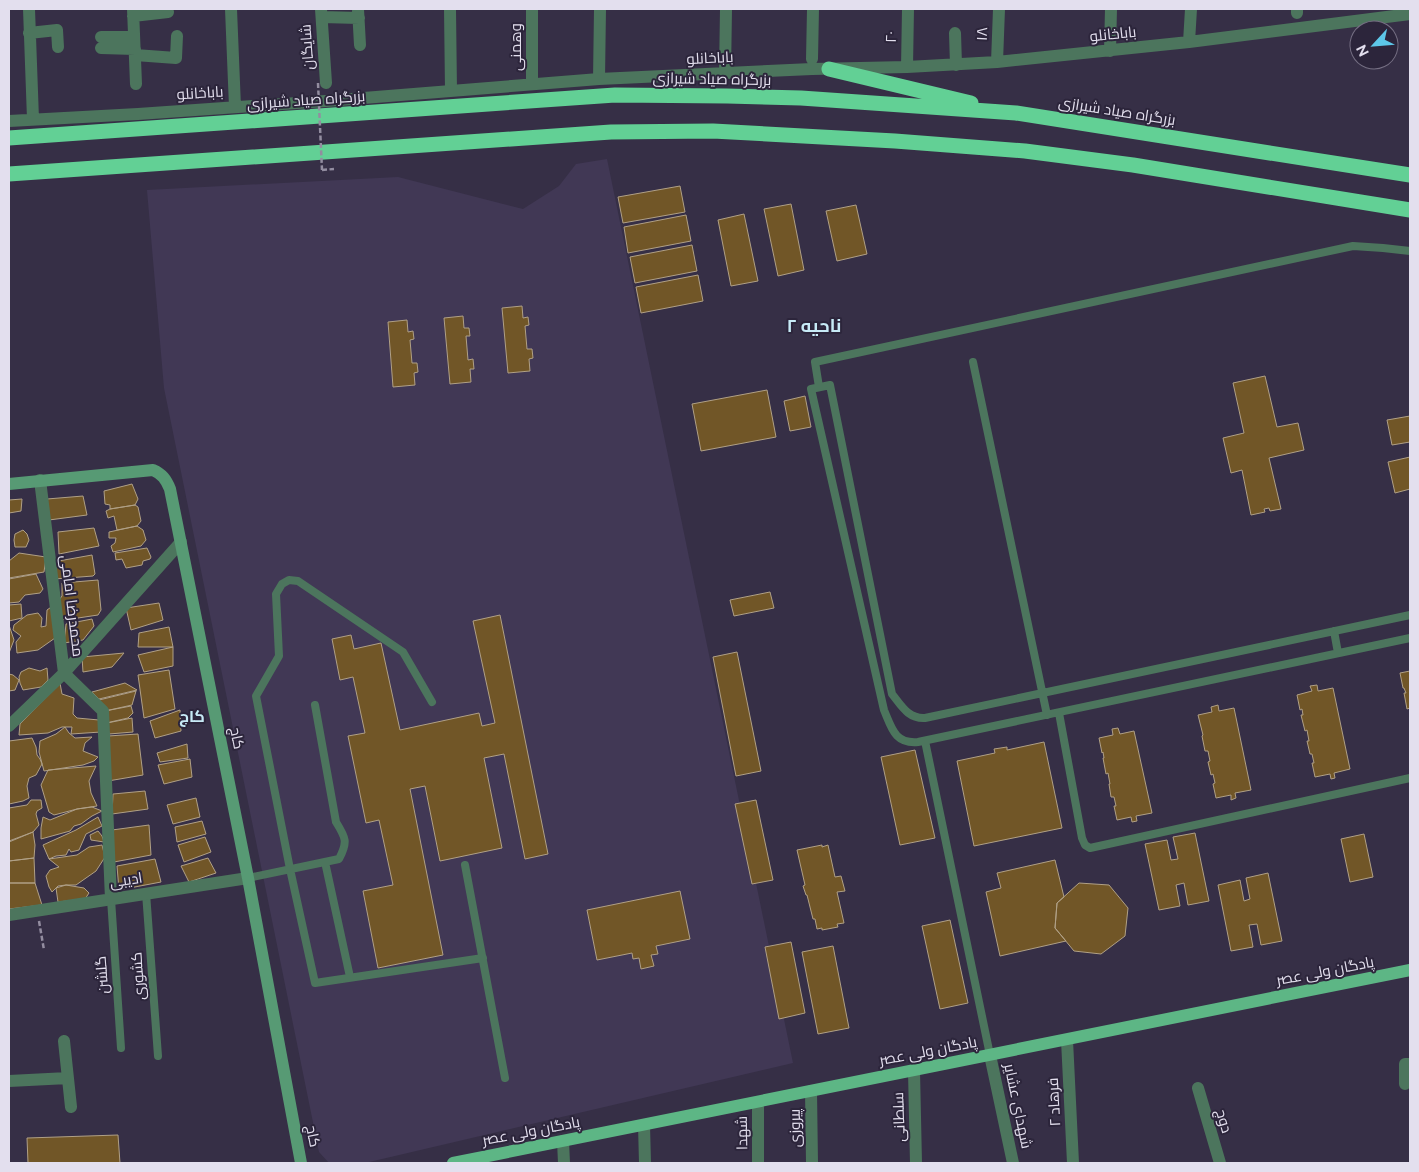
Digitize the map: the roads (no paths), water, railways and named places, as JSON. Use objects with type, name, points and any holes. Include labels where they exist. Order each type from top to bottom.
[{"type":"highway","points":[[829,69],[1016,114]]},
{"type":"highway","name":"بزرگراه صیاد شیرازی","points":[[9,138],[615,95],[794,98],[1016,114],[1410,175]]},
{"type":"highway","points":[[9,174],[611,132],[713,131],[1026,151],[1133,165],[1410,210]]},
{"type":"main road","name":"کاج","points":[[9,484],[153,470],[160,473],[170,489],[248,878],[301,1163]]},
{"type":"main road","name":"پادگان ولی عصر","points":[[453,1163],[1410,970]]},
{"type":"street","points":[[29,9],[33,119]]},
{"type":"street","points":[[231,9],[235,107]]},
{"type":"street","points":[[450,9],[450,92]]},
{"type":"street","name":"وهمنی","points":[[532,9],[532,84]]},
{"type":"street","points":[[599,79],[600,9]]},
{"type":"street","points":[[725,74],[726,9]]},
{"type":"street","points":[[812,59],[813,9]]},
{"type":"street","name":"۲۰","points":[[906,67],[908,9]]},
{"type":"street","name":"۱۸","points":[[997,62],[999,9]]},
{"type":"street","points":[[1110,51],[1111,9]]},
{"type":"street","points":[[1189,42],[1191,9]]},
{"type":"street","points":[[136,84],[133,12],[168,12]]},
{"type":"street","points":[[321,13],[359,13],[360,44]]},
{"type":"street","name":"شایگان","points":[[321,13],[322,83]]},
{"type":"street","name":"باباخانلو","points":[[9,120],[138,114],[450,92],[599,79],[997,62],[1189,42],[1378,13],[1410,14]]},
{"type":"street","points":[[29,33],[57,30],[58,47]]},
{"type":"street","points":[[954,33],[956,65]]},
{"type":"street","points":[[101,42],[134,47],[176,58],[178,36]]},
{"type":"street","name":"محمدرضا امامی","points":[[40,480],[64,673],[103,712],[111,899]]},
{"type":"street","points":[[9,726],[64,673],[181,542]]},
{"type":"street","name":"ادیبی","points":[[9,915],[248,878]]},
{"type":"street","name":"فرهاد ۲","points":[[1067,1040],[1073,1163]]},
{"type":"street","points":[[64,1041],[71,1107]]},
{"type":"street","name":"شهدای عشایر","points":[[990,1055],[1013,1163]]},
{"type":"street","points":[[1405,1084],[1405,1064],[1410,1064]]},
{"type":"street","name":"سلطانی","points":[[914,1070],[916,1163]]},
{"type":"street","points":[[9,1081],[68,1078]]},
{"type":"street","name":"دوج","points":[[1198,1088],[1220,1163]]},
{"type":"street","name":"پیروزی","points":[[811,1091],[812,1163]]},
{"type":"street","name":"شهدا","points":[[758,1102],[758,1163]]},
{"type":"street","points":[[644,1125],[645,1163]]},
{"type":"street","points":[[562,1141],[564,1163]]},
{"type":"lane","points":[[819,387],[815,362],[1353,246],[1410,252]]},
{"type":"lane","points":[[973,362],[1047,715]]},
{"type":"lane","points":[[1410,615],[918,719],[908,714],[892,694],[830,385],[811,389],[884,710],[897,737],[909,743],[1410,638]]},
{"type":"lane","points":[[432,702],[403,652],[298,581],[289,580],[282,584],[276,594],[279,656],[256,696],[290,869],[316,983],[483,958]]},
{"type":"lane","points":[[1334,631],[1338,653]]},
{"type":"lane","points":[[248,878],[339,859],[345,847],[344,834],[336,822],[315,705]]},
{"type":"lane","points":[[1058,713],[1082,838],[1090,848],[1410,778]]},
{"type":"lane","points":[[925,741],[990,1055]]},
{"type":"lane","points":[[325,862],[350,977]]},
{"type":"lane","points":[[465,865],[505,1078]]},
{"type":"lane","name":"کشوری","points":[[146,893],[158,1056]]},
{"type":"lane","name":"گلشن","points":[[111,899],[121,1048]]},
{"type":"district","name":"ناحیه ۲","points":[[814,325]]},
{"type":"district","name":"کاج","points":[[192,716]]}]
